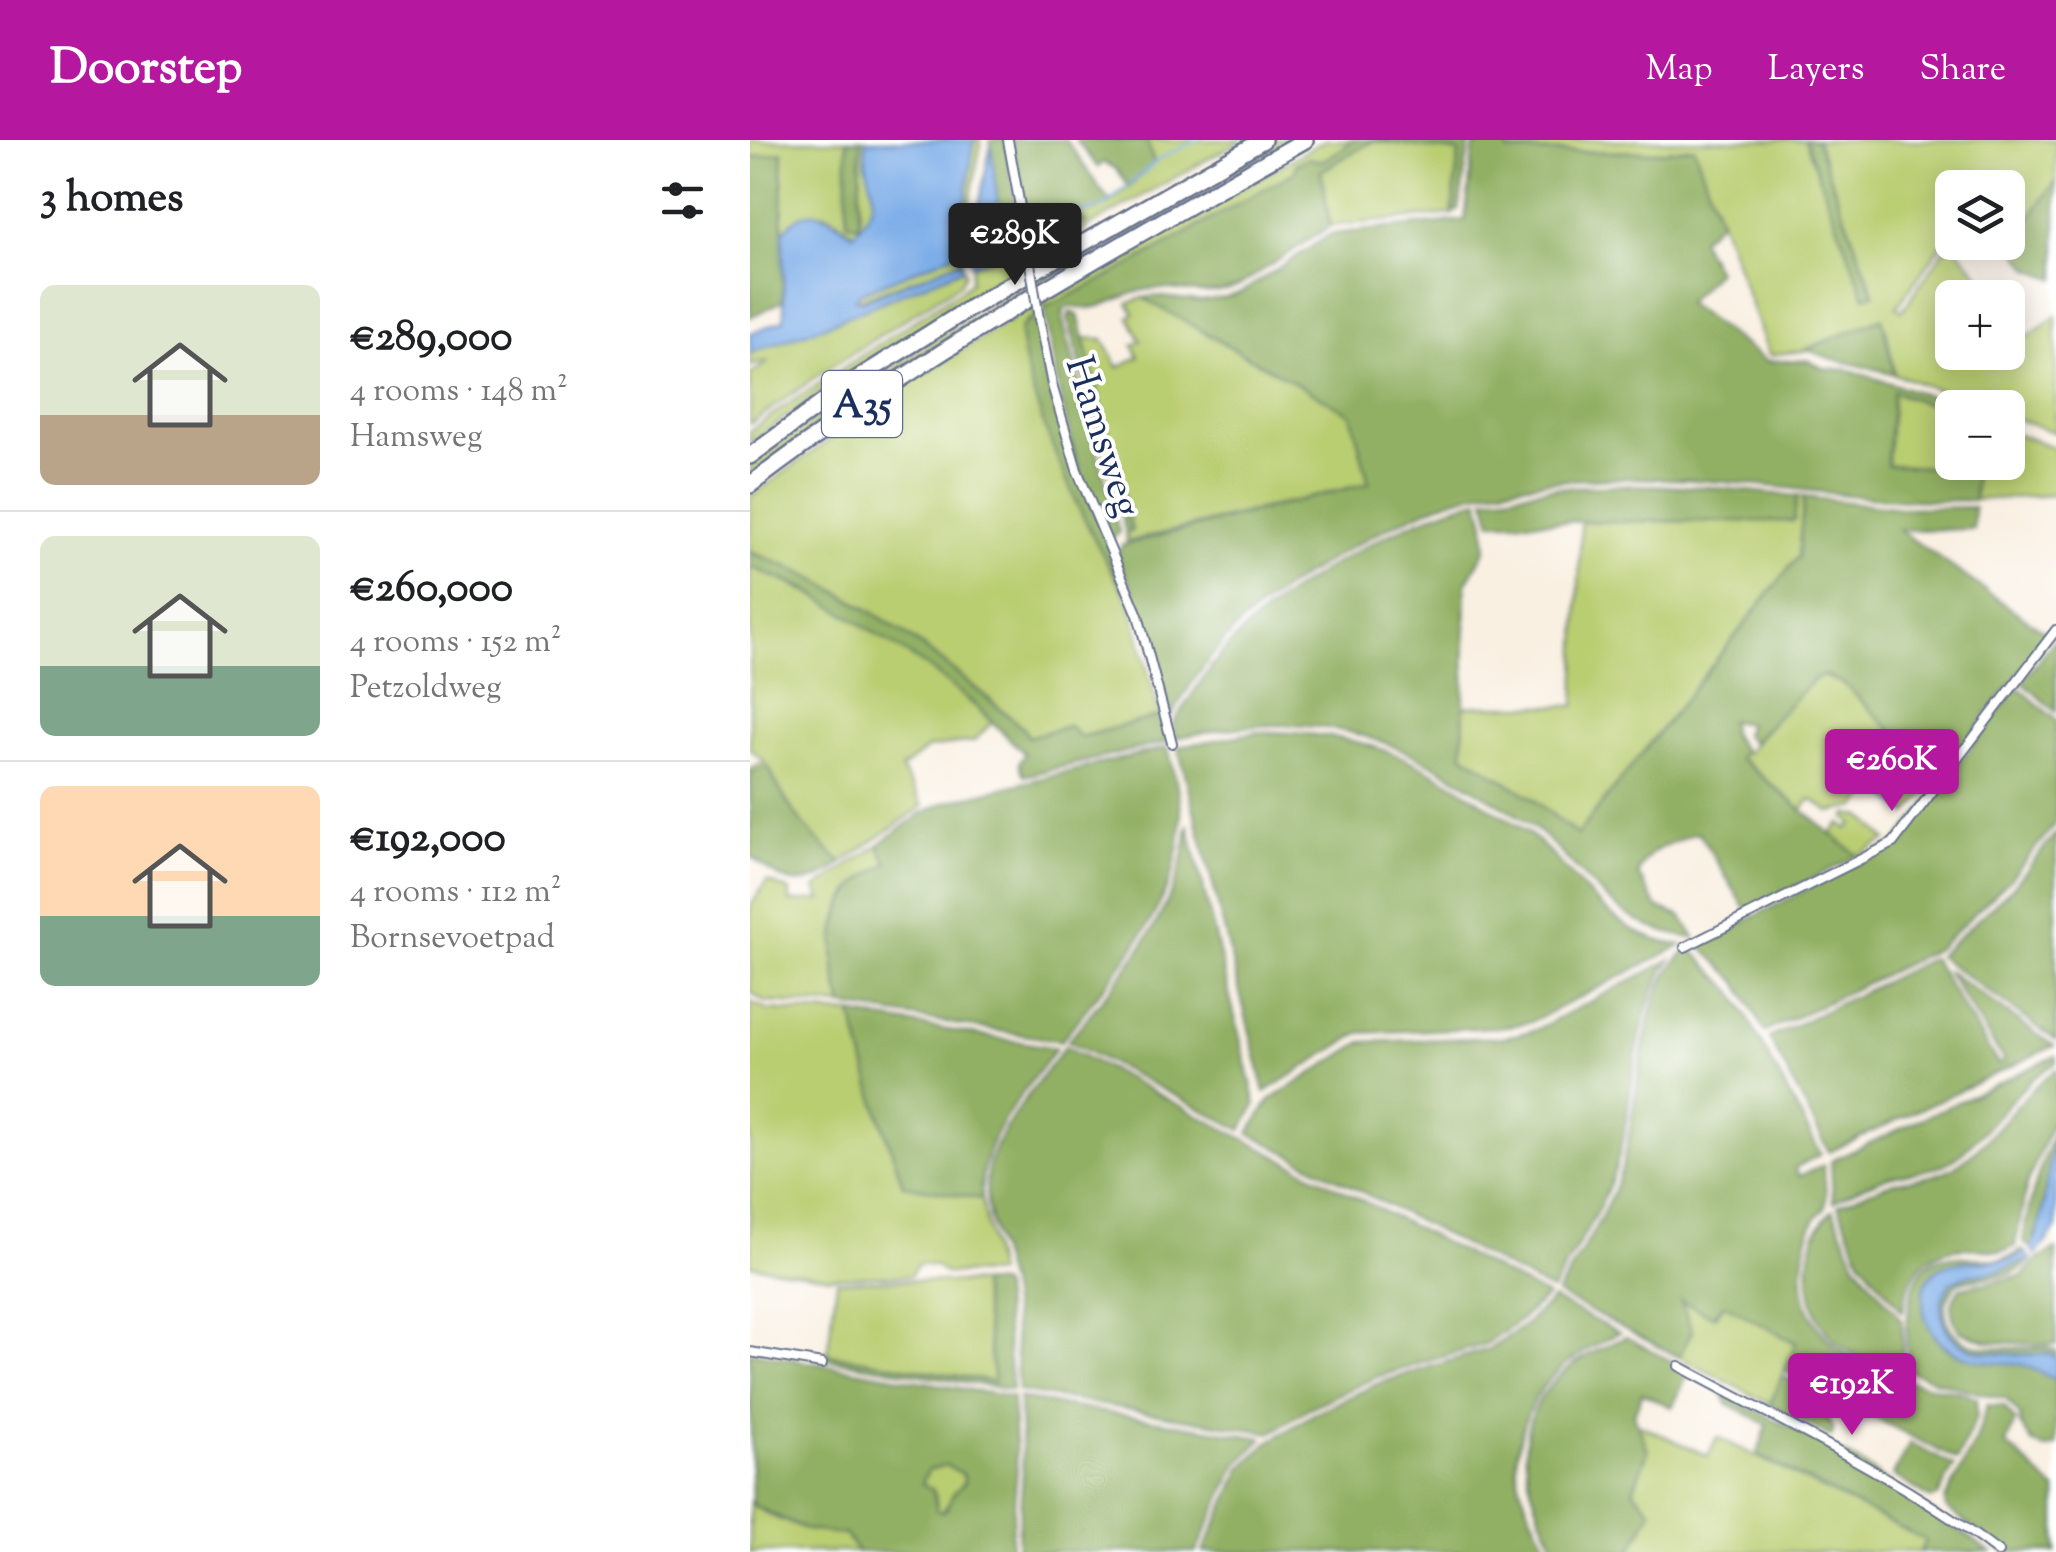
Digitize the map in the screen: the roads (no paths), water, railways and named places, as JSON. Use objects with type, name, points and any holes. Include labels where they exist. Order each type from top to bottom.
[{"type":"highway","name":"A35","points":[[750,456],[844,387],[970,308],[1264,140]]},
{"type":"highway","name":"A35","points":[[750,484],[826,428],[977,328],[1305,140]]},
{"type":"street","name":"Hamsweg","points":[[1008,140],[1052,385],[1076,470],[1138,615],[1172,743]]},
{"type":"street","points":[[1685,947],[1893,843],[2056,630]]},
{"type":"street","points":[[750,1352],[822,1364]]},
{"type":"street","points":[[1679,1366],[1888,1478],[1998,1552]]},
{"type":"water","points":[[974,140],[959,252],[860,293],[855,299],[863,301],[960,261],[963,268],[750,353],[750,333],[784,320],[783,233],[792,222],[810,213],[818,214],[853,234],[865,219],[873,196],[866,141]]},
{"type":"water","points":[[991,144],[999,215],[993,237],[1007,246],[997,255],[972,265],[970,259],[988,251],[988,242],[971,246]]},
{"type":"water","points":[[2056,1135],[2056,1228],[2036,1255],[2031,1248]]},
{"type":"water","points":[[2026,1253],[2031,1259],[1951,1282],[1943,1298],[1942,1315],[1953,1338],[1964,1346],[1992,1353],[2049,1354],[2056,1358],[2056,1380],[2020,1364],[1963,1356],[1934,1334],[1924,1312],[1925,1288],[1937,1269],[1962,1262],[2005,1260]]},
{"type":"waterway","points":[[1047,219],[1102,208],[1159,159],[1197,140]]}]
